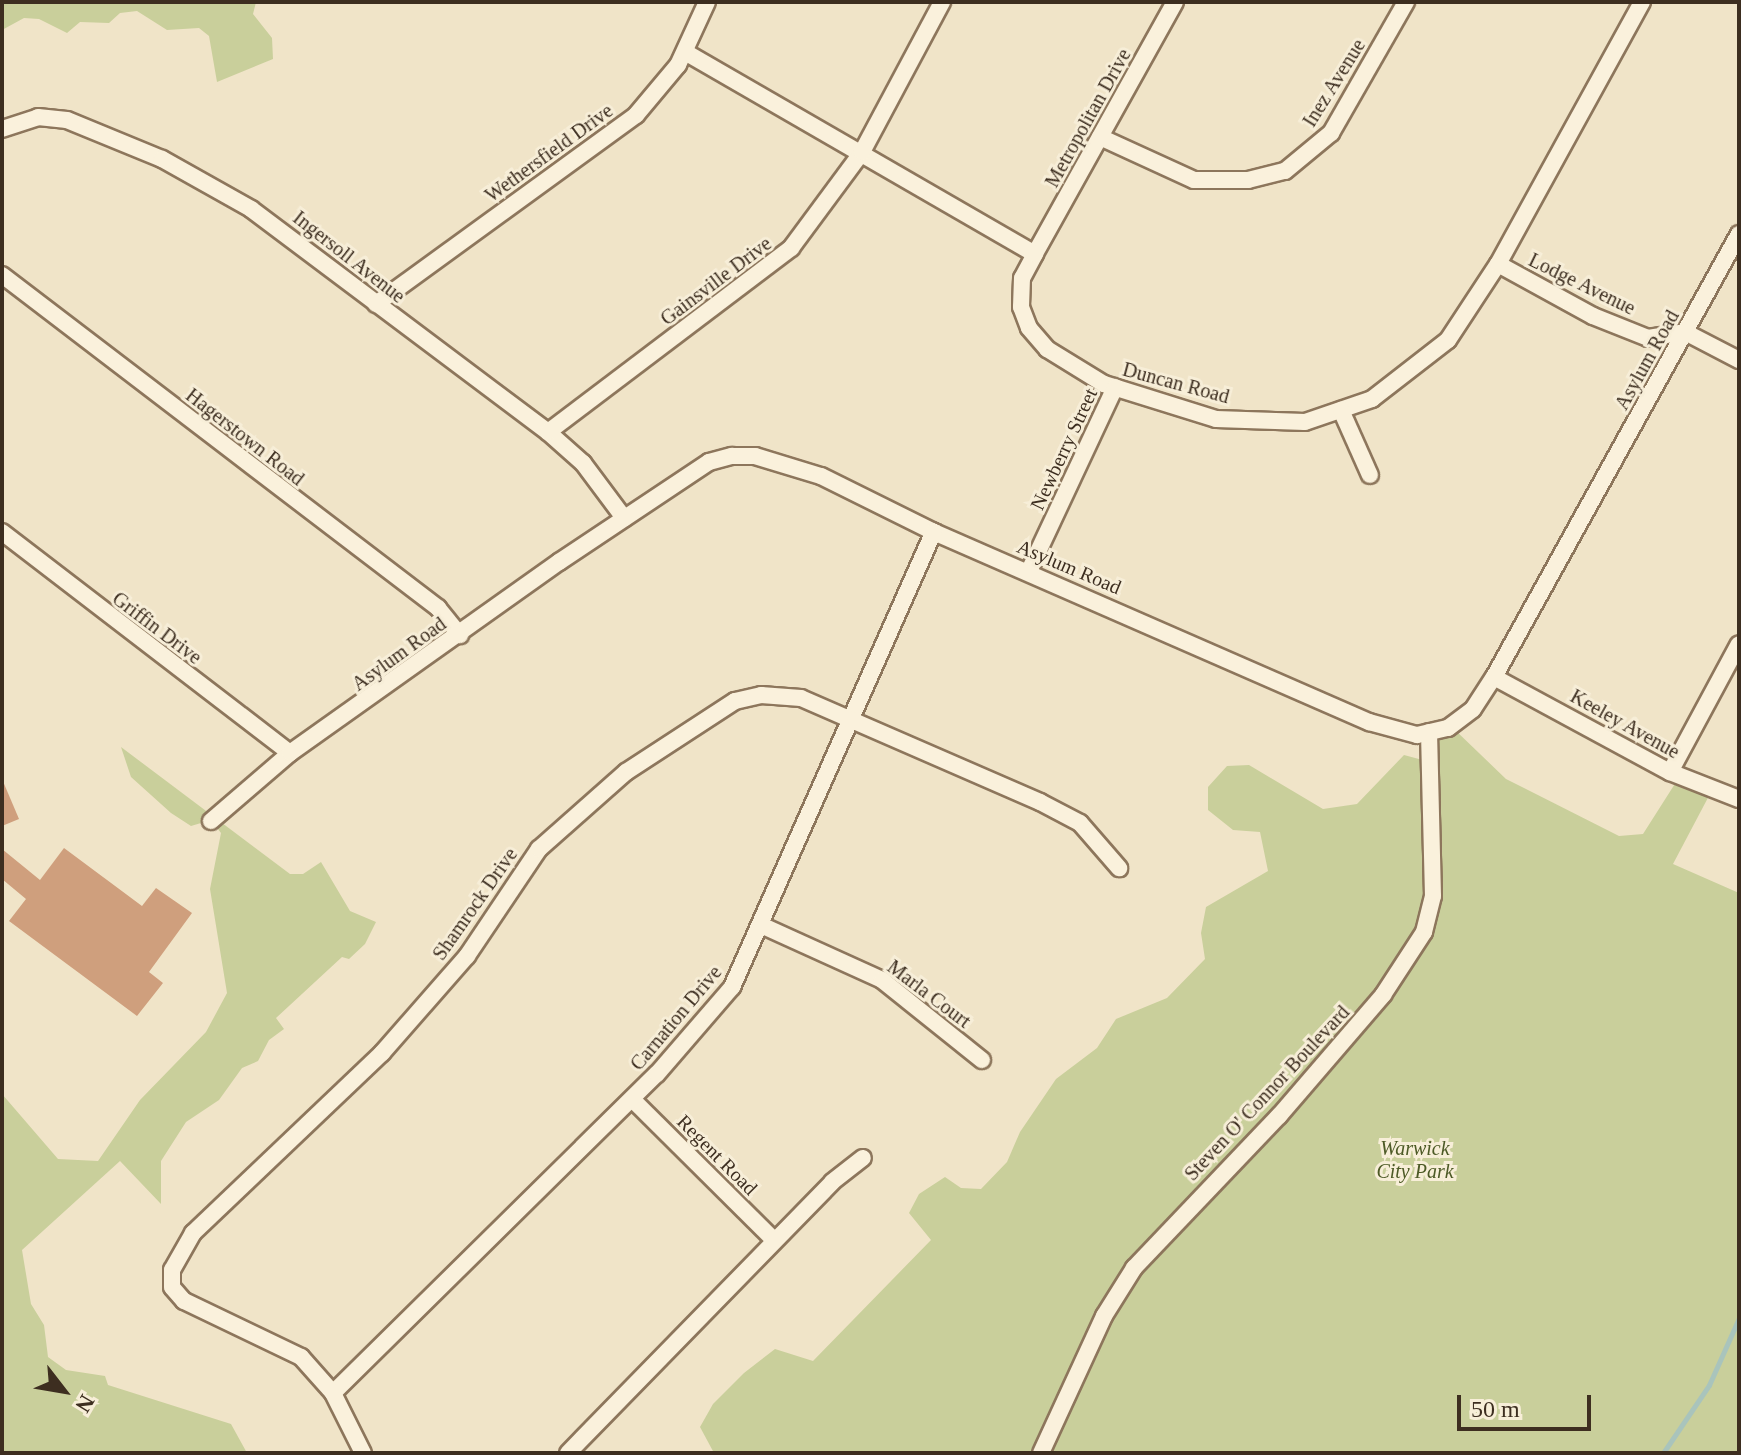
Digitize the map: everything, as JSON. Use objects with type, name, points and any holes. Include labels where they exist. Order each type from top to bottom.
[{"type":"street","name":"Wethersfield Drive","points":[[376,304],[636,115],[685,52],[707,2]]},
{"type":"street","name":"Gainsville Drive","points":[[548,432],[780,259],[821,214],[862,152],[942,2]]},
{"type":"street","name":"Metropolitan Drive","points":[[1035,254],[1175,2]]},
{"type":"street","name":"Inez Avenue","points":[[1100,137],[1194,180],[1248,180],[1285,171],[1331,133],[1406,2]]},
{"type":"street","name":"Duncan Road","points":[[1035,254],[1022,278],[1021,307],[1029,328],[1047,349],[1115,387],[1216,419],[1305,422],[1372,399],[1448,340],[1498,264],[1642,2]]},
{"type":"street","points":[[685,52],[1035,254]]},
{"type":"street","name":"Ingersoll Avenue","points":[[2,129],[48,116],[108,135],[162,159],[278,227],[548,432],[583,463],[624,518]]},
{"type":"street","name":"Asylum Road","points":[[211,821],[290,753],[624,518],[709,462],[755,456],[821,476],[934,532],[1369,722],[1417,735],[1448,728],[1473,709],[1494,677],[1739,234]]},
{"type":"street","name":"Lodge Avenue","points":[[1498,264],[1593,316],[1648,338],[1685,332]]},
{"type":"street","name":"Hagerstown Road","points":[[2,275],[438,608],[460,635]]},
{"type":"street","points":[[1685,332],[1739,360]]},
{"type":"street","name":"Newberry Street","points":[[1029,571],[1115,387]]},
{"type":"street","points":[[1341,410],[1370,475]]},
{"type":"street","name":"Griffin Drive","points":[[2,532],[290,753]]},
{"type":"street","name":"Carnation Drive","points":[[333,1393],[632,1099],[732,987],[934,532]]},
{"type":"street","points":[[1670,772],[1739,644]]},
{"type":"street","name":"Keeley Avenue","points":[[1494,677],[1670,772],[1739,799]]},
{"type":"street","name":"Shamrock Drive","points":[[363,1453],[333,1393],[301,1357],[184,1301],[172,1287],[172,1270],[193,1233],[382,1053],[467,956],[539,849],[626,772],[735,701],[761,695],[801,698],[852,716],[1080,823],[1119,868]]},
{"type":"street","name":"Steven O' Connor Boulevard","points":[[1041,1453],[1098,1328],[1134,1268],[1279,1116],[1383,995],[1424,932],[1433,896],[1429,732]]},
{"type":"street","name":"Marla Court","points":[[761,925],[882,980],[982,1060]]},
{"type":"street","name":"Regent Road","points":[[632,1099],[774,1240]]},
{"type":"street","points":[[568,1453],[774,1240],[863,1158]]},
{"type":"green space","points":[[2,2],[256,2],[253,14],[272,38],[273,59],[217,82],[209,36],[199,28],[167,30],[137,11],[120,13],[109,23],[80,22],[67,33],[39,19],[24,18],[2,30]]},
{"type":"green space","name":"Warwick City Park","points":[[1453,728],[1506,779],[1619,836],[1643,834],[1678,779],[1711,792],[1673,864],[1739,893],[1739,1453],[714,1453],[700,1427],[713,1404],[744,1373],[775,1349],[813,1361],[931,1240],[909,1213],[919,1194],[945,1177],[961,1188],[981,1189],[1007,1162],[1020,1132],[1056,1079],[1097,1048],[1116,1019],[1167,998],[1205,959],[1201,933],[1206,907],[1268,871],[1260,832],[1233,830],[1208,810],[1208,787],[1227,766],[1249,765],[1323,809],[1357,804],[1404,755],[1430,762],[1429,735]]},
{"type":"green space","points":[[121,747],[290,874],[303,874],[321,862],[350,911],[376,922],[365,944],[349,959],[342,957],[276,1018],[284,1029],[269,1040],[258,1061],[242,1068],[219,1100],[186,1122],[161,1161],[161,1204],[120,1161],[22,1250],[31,1304],[44,1325],[48,1357],[66,1370],[105,1376],[108,1385],[231,1424],[247,1453],[2,1453],[2,1094],[58,1159],[98,1161],[140,1100],[206,1032],[227,993],[210,889],[221,833],[211,820],[191,826],[171,813],[131,777]]},
{"type":"building","points":[[2,779],[19,819],[2,826]]},
{"type":"building","points":[[64,848],[142,906],[156,888],[192,913],[149,972],[163,983],[137,1016],[9,921],[26,899],[2,879],[2,849],[40,880]]},
{"type":"waterway","points":[[1663,1453],[1709,1385],[1739,1318]]}]
